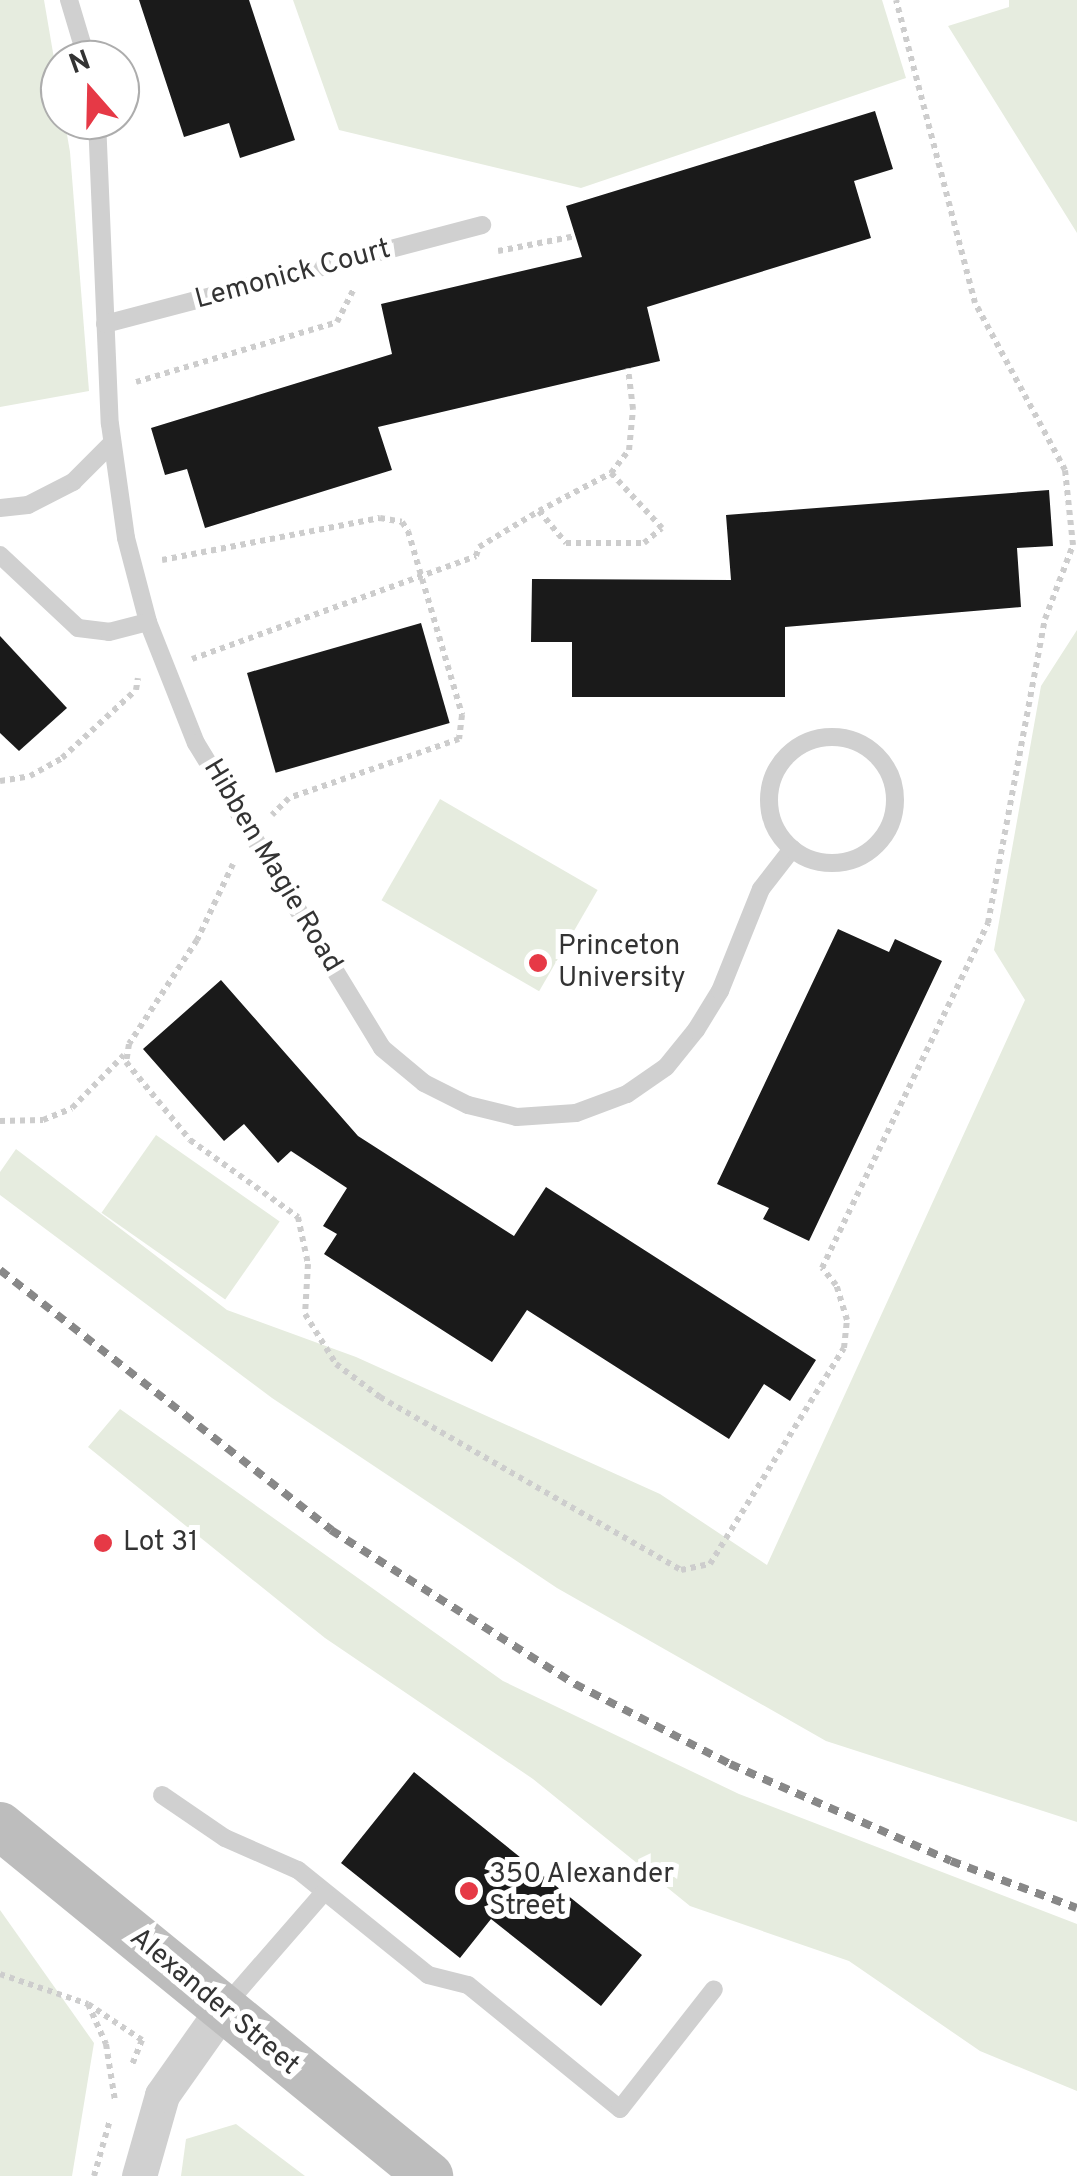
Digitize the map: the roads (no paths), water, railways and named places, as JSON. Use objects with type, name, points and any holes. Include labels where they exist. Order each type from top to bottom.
[{"type":"main road","name":"Alexander Street","points":[[0,1826],[429,2176]]},
{"type":"street","points":[[139,2176],[162,2096],[222,2010]]},
{"type":"lane","points":[[69,0],[81,40]]},
{"type":"lane","name":"Hibben Magie Road","points":[[98,140],[112,443],[148,622],[162,670],[196,742],[382,1048],[424,1082],[468,1105],[517,1117],[576,1113],[627,1094],[666,1067],[720,991],[762,888],[792,849]]},
{"type":"lane","name":"Lemonick Court","points":[[104,324],[482,225]]},
{"type":"lane","points":[[0,508],[28,505],[73,482],[112,443]]},
{"type":"lane","points":[[0,554],[78,628],[109,632],[148,622]]},
{"type":"lane","points":[[841,737],[877,756],[895,794],[885,834],[852,860],[810,860],[792,849],[774,824],[768,794],[784,757],[801,744],[841,737]]},
{"type":"lane","points":[[162,1795],[178,1812],[298,1870],[428,1975],[468,1986],[620,2109],[714,1989]]},
{"type":"lane","points":[[222,2010],[324,1892]]},
{"type":"railway","points":[[0,1270],[331,1530],[575,1684],[730,1764],[951,1861],[1077,1908]]},
{"type":"place","name":"Princeton University","points":[[538,963]]},
{"type":"place","name":"Lot 31","points":[[103,1543]]},
{"type":"place","name":"350 Alexander Street","points":[[469,1891]]}]
